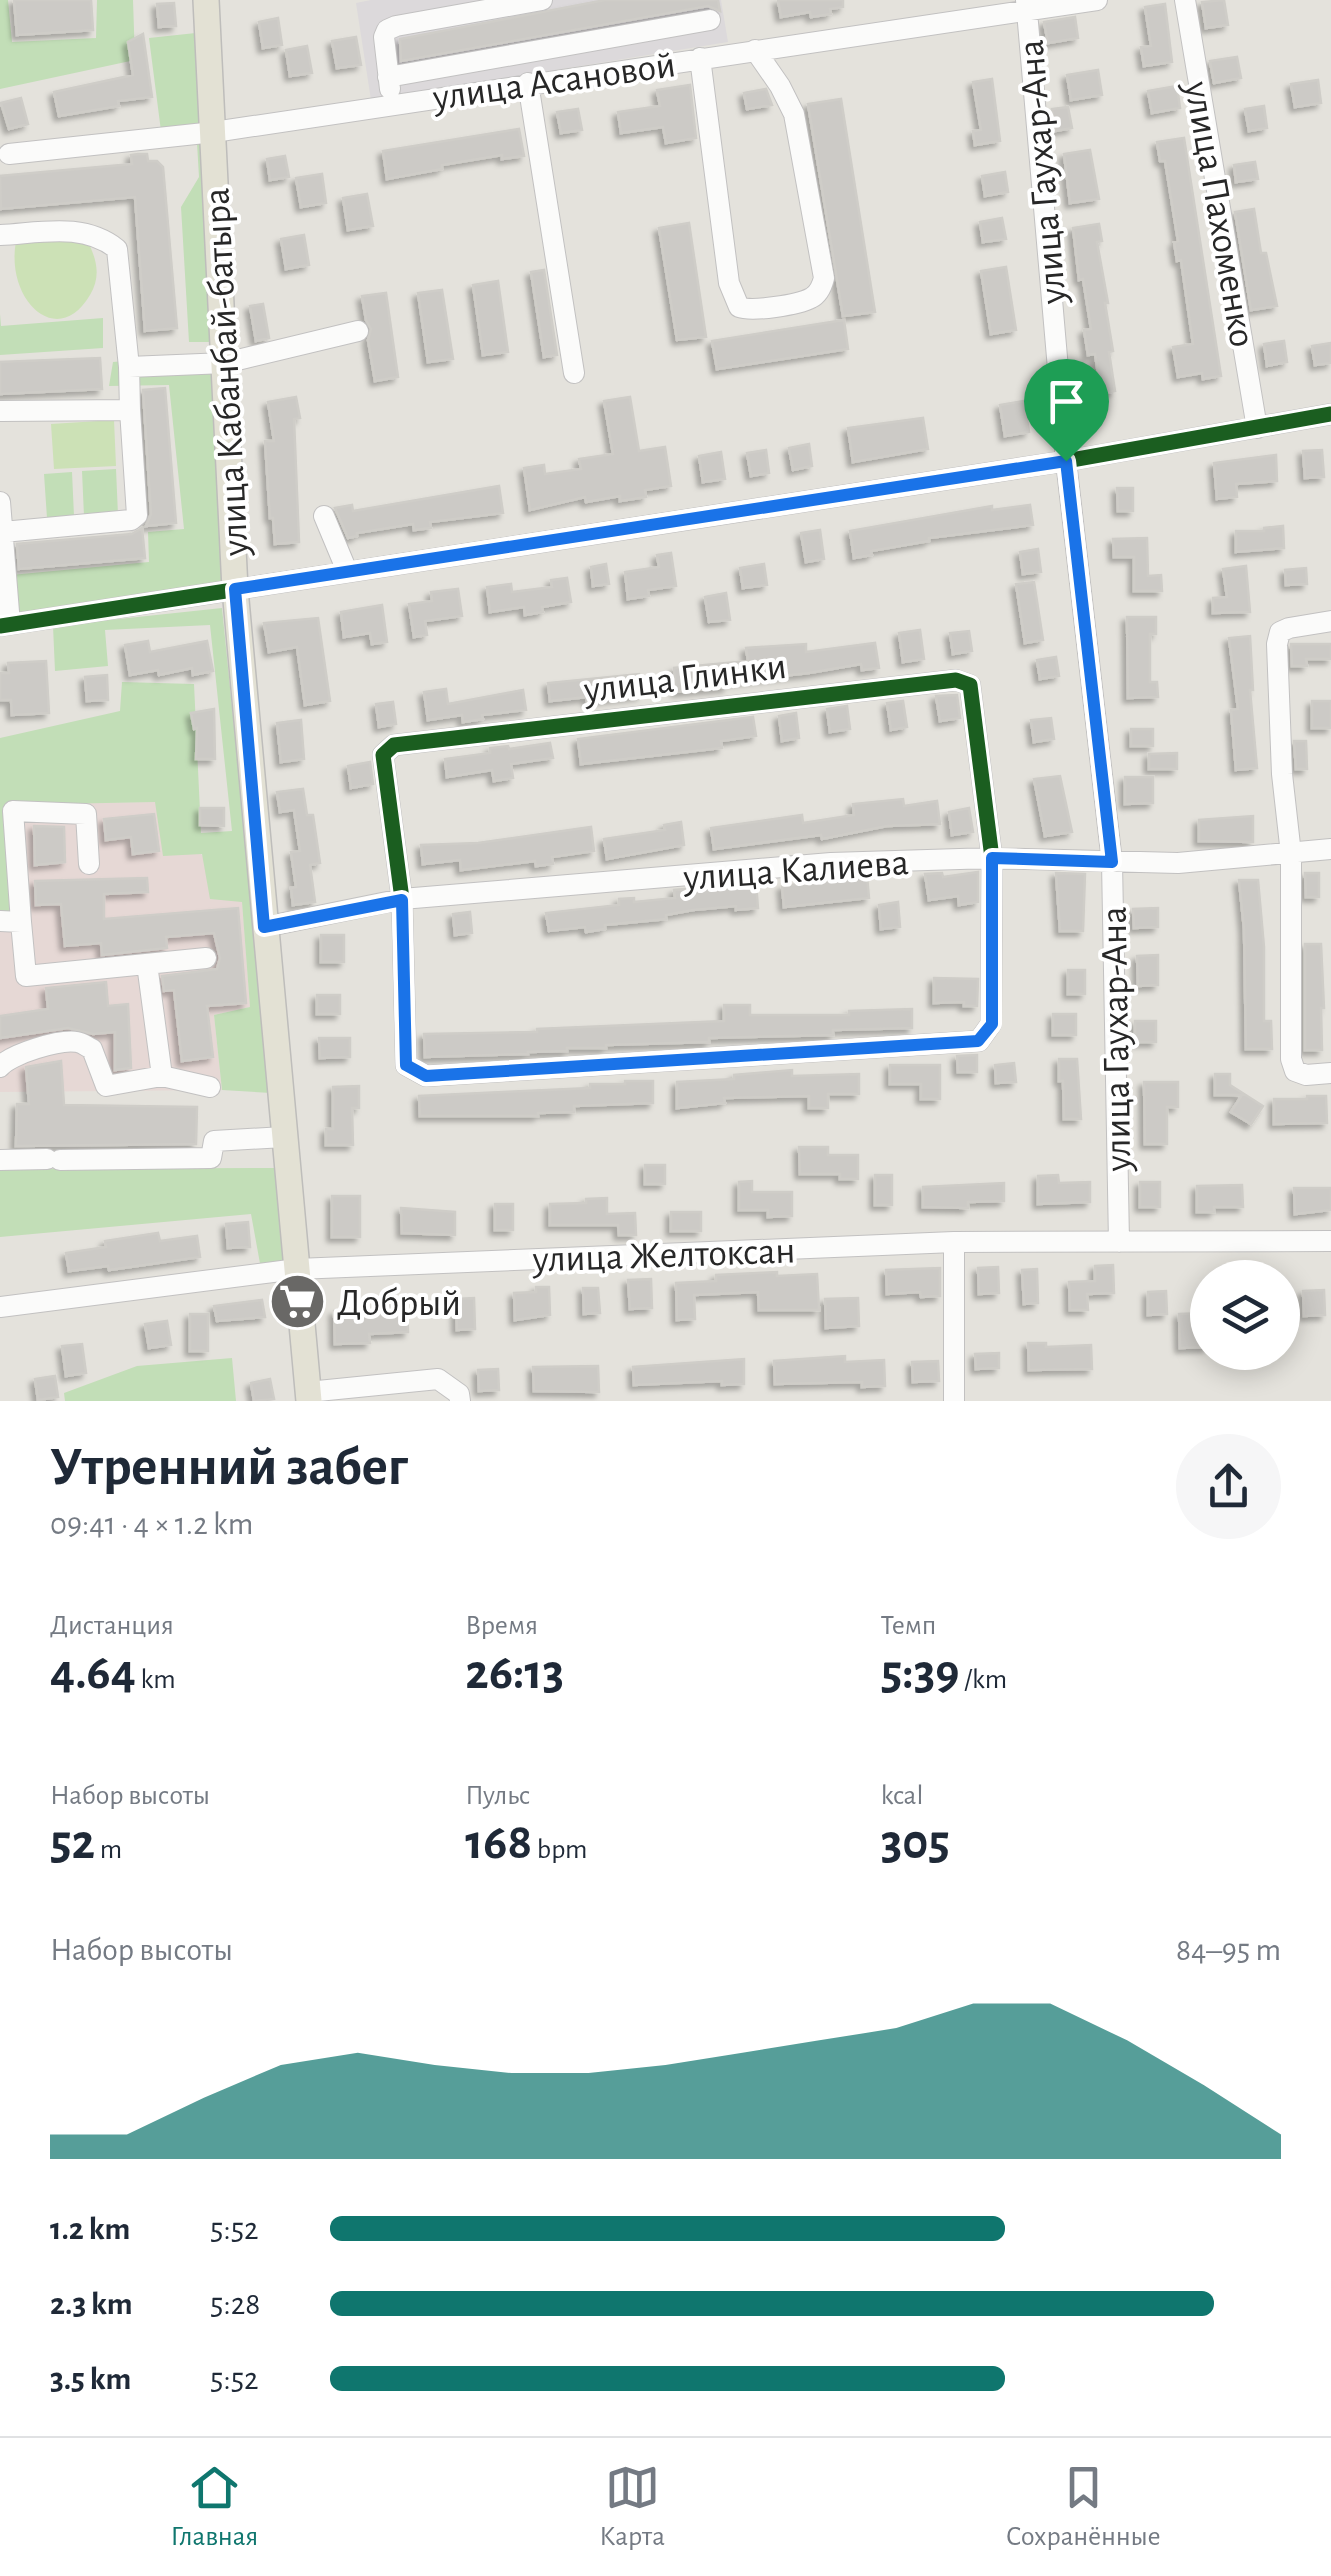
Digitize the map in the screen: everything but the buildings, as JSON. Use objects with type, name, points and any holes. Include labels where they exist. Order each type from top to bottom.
[{"type":"main road","name":"улица Кабанбай-батыра","points":[[206,0],[235,589],[309,1396]]},
{"type":"street","points":[[391,104],[384,37],[387,30],[542,0]]},
{"type":"street","name":"улица Асановой","points":[[10,154],[214,132],[1026,5],[1098,0]]},
{"type":"street","name":"улица Пахоменко","points":[[1185,0],[1257,428]]},
{"type":"street","name":"улица Гаухар-Ана","points":[[1026,5],[1066,461],[1112,862],[1119,1242]]},
{"type":"street","points":[[388,77],[710,20]]},
{"type":"street","points":[[700,58],[729,284],[739,307],[768,307],[811,298],[822,288],[824,278],[794,114],[755,50]]},
{"type":"street","points":[[528,83],[574,373]]},
{"type":"street","points":[[0,235],[81,230],[102,237],[117,249],[136,515],[131,520],[3,532]]},
{"type":"street","points":[[128,367],[225,362],[358,331]]},
{"type":"street","points":[[0,410],[130,410]]},
{"type":"street","points":[[0,502],[5,625],[1066,461],[1331,414]]},
{"type":"street","points":[[324,516],[348,571]]},
{"type":"street","points":[[1331,621],[1289,628],[1280,632],[1277,644],[1282,774],[1291,854],[1291,1060],[1295,1071],[1306,1075],[1331,1073]]},
{"type":"street","name":"улица Глинки","points":[[402,900],[383,756],[394,745],[956,680],[970,685],[992,858]]},
{"type":"street","points":[[89,864],[86,814],[12,811],[10,922],[26,976],[206,958]]},
{"type":"street","name":"улица Калиева","points":[[264,927],[402,900],[831,863],[992,858],[1178,863],[1331,849]]},
{"type":"street","points":[[402,900],[406,1065],[426,1076],[978,1041],[992,1024],[992,858]]},
{"type":"street","points":[[147,964],[162,1076]]},
{"type":"street","points":[[0,1067],[5,1060],[50,1044],[77,1042],[92,1049],[106,1086],[162,1076],[210,1087]]},
{"type":"street","points":[[0,1160],[212,1158],[214,1140],[284,1137]]},
{"type":"street","name":"улица Желтоксан","points":[[0,1307],[297,1270],[954,1242],[1331,1241]]},
{"type":"street","points":[[954,1242],[954,1401]]},
{"type":"street","points":[[309,1396],[438,1380],[459,1394],[460,1401]]},
{"type":"shaded area","points":[[721,0],[728,42],[371,100],[356,3]]},
{"type":"shaded area","points":[[155,802],[242,901],[250,1007],[214,1015],[222,1090],[0,1092],[0,914],[7,804]]},
{"type":"green space","points":[[0,0],[8,0],[12,42],[96,38],[97,0],[133,0],[135,60],[0,89]]},
{"type":"green space","points":[[205,32],[207,125],[161,131],[149,38]]},
{"type":"green space","points":[[209,142],[217,342],[189,342],[181,207],[199,177],[197,143]]},
{"type":"green space","points":[[18,233],[88,242],[96,282],[76,312],[62,318],[48,317],[34,309],[17,277]]},
{"type":"green space","points":[[0,314],[1,326],[103,318],[103,348],[0,355]]},
{"type":"green space","points":[[218,353],[230,585],[0,621],[0,576],[149,562],[148,532],[184,529],[169,385],[109,386],[113,362]]},
{"type":"green space","points":[[114,420],[116,466],[54,469],[51,424]]},
{"type":"green space","points":[[116,469],[118,515],[84,516],[82,471]]},
{"type":"green space","points":[[72,472],[74,516],[47,518],[44,474]]},
{"type":"green space","points":[[222,608],[271,1093],[222,1090],[214,1015],[250,1007],[242,902],[210,899],[202,854],[163,856],[155,802],[7,805],[14,915],[0,914],[0,738],[120,711],[122,682],[194,684],[201,833],[232,831],[210,625],[105,630],[108,666],[55,671],[53,626]]},
{"type":"green space","points":[[277,1168],[289,1263],[261,1269],[251,1214],[0,1237],[0,1169]]},
{"type":"green space","points":[[232,1358],[236,1401],[65,1401],[64,1393],[137,1366]]},
{"type":"cycle path","points":[[0,626],[1066,461],[1331,414]]},
{"type":"cycle path","points":[[956,680],[970,685],[992,858],[991,1024],[979,1041],[426,1076],[406,1065],[402,899],[383,755],[394,745],[956,680]]},
{"type":"place","name":"Добрый","points":[[298,1302]]},
{"type":"route","points":[[1066,461],[1112,862],[992,858],[992,1024],[978,1041],[426,1076],[406,1065],[402,900],[264,927],[235,589],[1066,461]]}]
